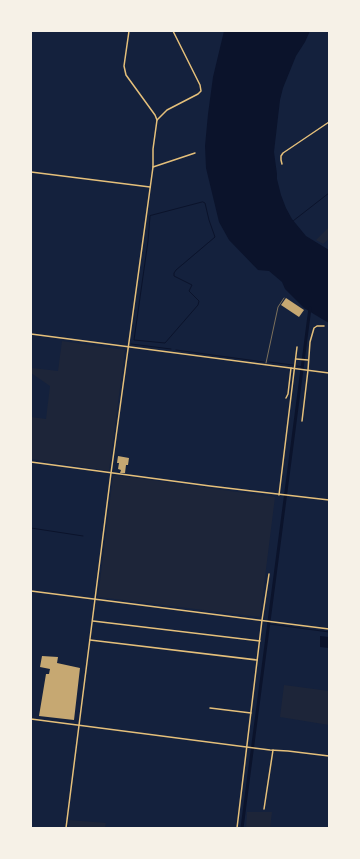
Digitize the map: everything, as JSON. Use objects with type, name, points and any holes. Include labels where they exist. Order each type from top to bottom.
[{"type":"street","points":[[66,828],[111,473],[153,167],[157,120],[126,75],[124,66],[129,31]]},
{"type":"street","points":[[157,120],[167,110],[201,91],[200,85],[173,31]]},
{"type":"street","points":[[282,164],[281,156],[283,154],[329,122]]},
{"type":"street","points":[[153,167],[195,153]]},
{"type":"street","points":[[31,172],[150,187]]},
{"type":"street","points":[[302,422],[310,342],[314,328],[317,326],[324,326]]},
{"type":"street","points":[[31,334],[329,373]]},
{"type":"street","points":[[279,495],[297,348]]},
{"type":"street","points":[[296,359],[307,360]]},
{"type":"street","points":[[286,398],[288,394],[291,368]]},
{"type":"street","points":[[31,462],[279,495],[329,500]]},
{"type":"street","points":[[236,828],[269,574]]},
{"type":"street","points":[[31,591],[268,620],[329,629]]},
{"type":"street","points":[[92,621],[260,641]]},
{"type":"street","points":[[90,640],[257,660]]},
{"type":"street","points":[[210,708],[251,713]]},
{"type":"street","points":[[31,719],[251,748],[329,756]]},
{"type":"street","points":[[264,810],[273,750]]},
{"type":"lane","points":[[266,365],[278,307],[284,298]]},
{"type":"shaded area","points":[[224,31],[310,31],[296,56],[283,88],[280,100],[274,152],[277,179],[281,195],[292,219],[306,236],[329,250],[329,323],[304,308],[285,289],[282,282],[269,271],[258,270],[229,240],[219,222],[206,168],[205,146],[213,77]]},
{"type":"shaded area","points":[[329,227],[329,239],[323,244],[316,240]]},
{"type":"shaded area","points":[[62,341],[125,350],[109,471],[31,459],[31,417],[46,419],[50,386],[31,373],[32,368],[58,371]]},
{"type":"shaded area","points":[[115,475],[275,497],[260,617],[98,597],[113,476]]},
{"type":"shaded area","points":[[320,636],[329,637],[329,648],[320,647]]},
{"type":"shaded area","points":[[284,685],[329,691],[329,725],[280,717]]},
{"type":"shaded area","points":[[247,812],[272,812],[270,828],[246,828]]},
{"type":"shaded area","points":[[70,820],[106,823],[105,828],[69,828]]},
{"type":"building","points":[[286,298],[304,310],[299,317],[281,305]]},
{"type":"building","points":[[118,456],[129,458],[125,473],[120,473],[121,470],[118,469]]},
{"type":"building","points":[[42,656],[58,657],[57,663],[80,668],[74,720],[39,716],[46,674],[49,674],[50,669],[40,667]]},
{"type":"waterway","points":[[293,221],[329,193]]},
{"type":"waterway","points":[[203,202],[205,203],[215,237],[174,273],[174,276],[192,285],[189,291],[199,301],[198,305],[165,343],[134,340],[148,241],[150,216],[203,202]]},
{"type":"waterway","points":[[242,828],[310,308]]},
{"type":"waterway","points":[[131,344],[171,349]]},
{"type":"waterway","points":[[176,350],[264,362]]},
{"type":"waterway","points":[[269,362],[293,365]]},
{"type":"waterway","points":[[297,366],[303,367]]},
{"type":"waterway","points":[[31,528],[83,536]]},
{"type":"waterway","points":[[269,624],[329,632]]}]
